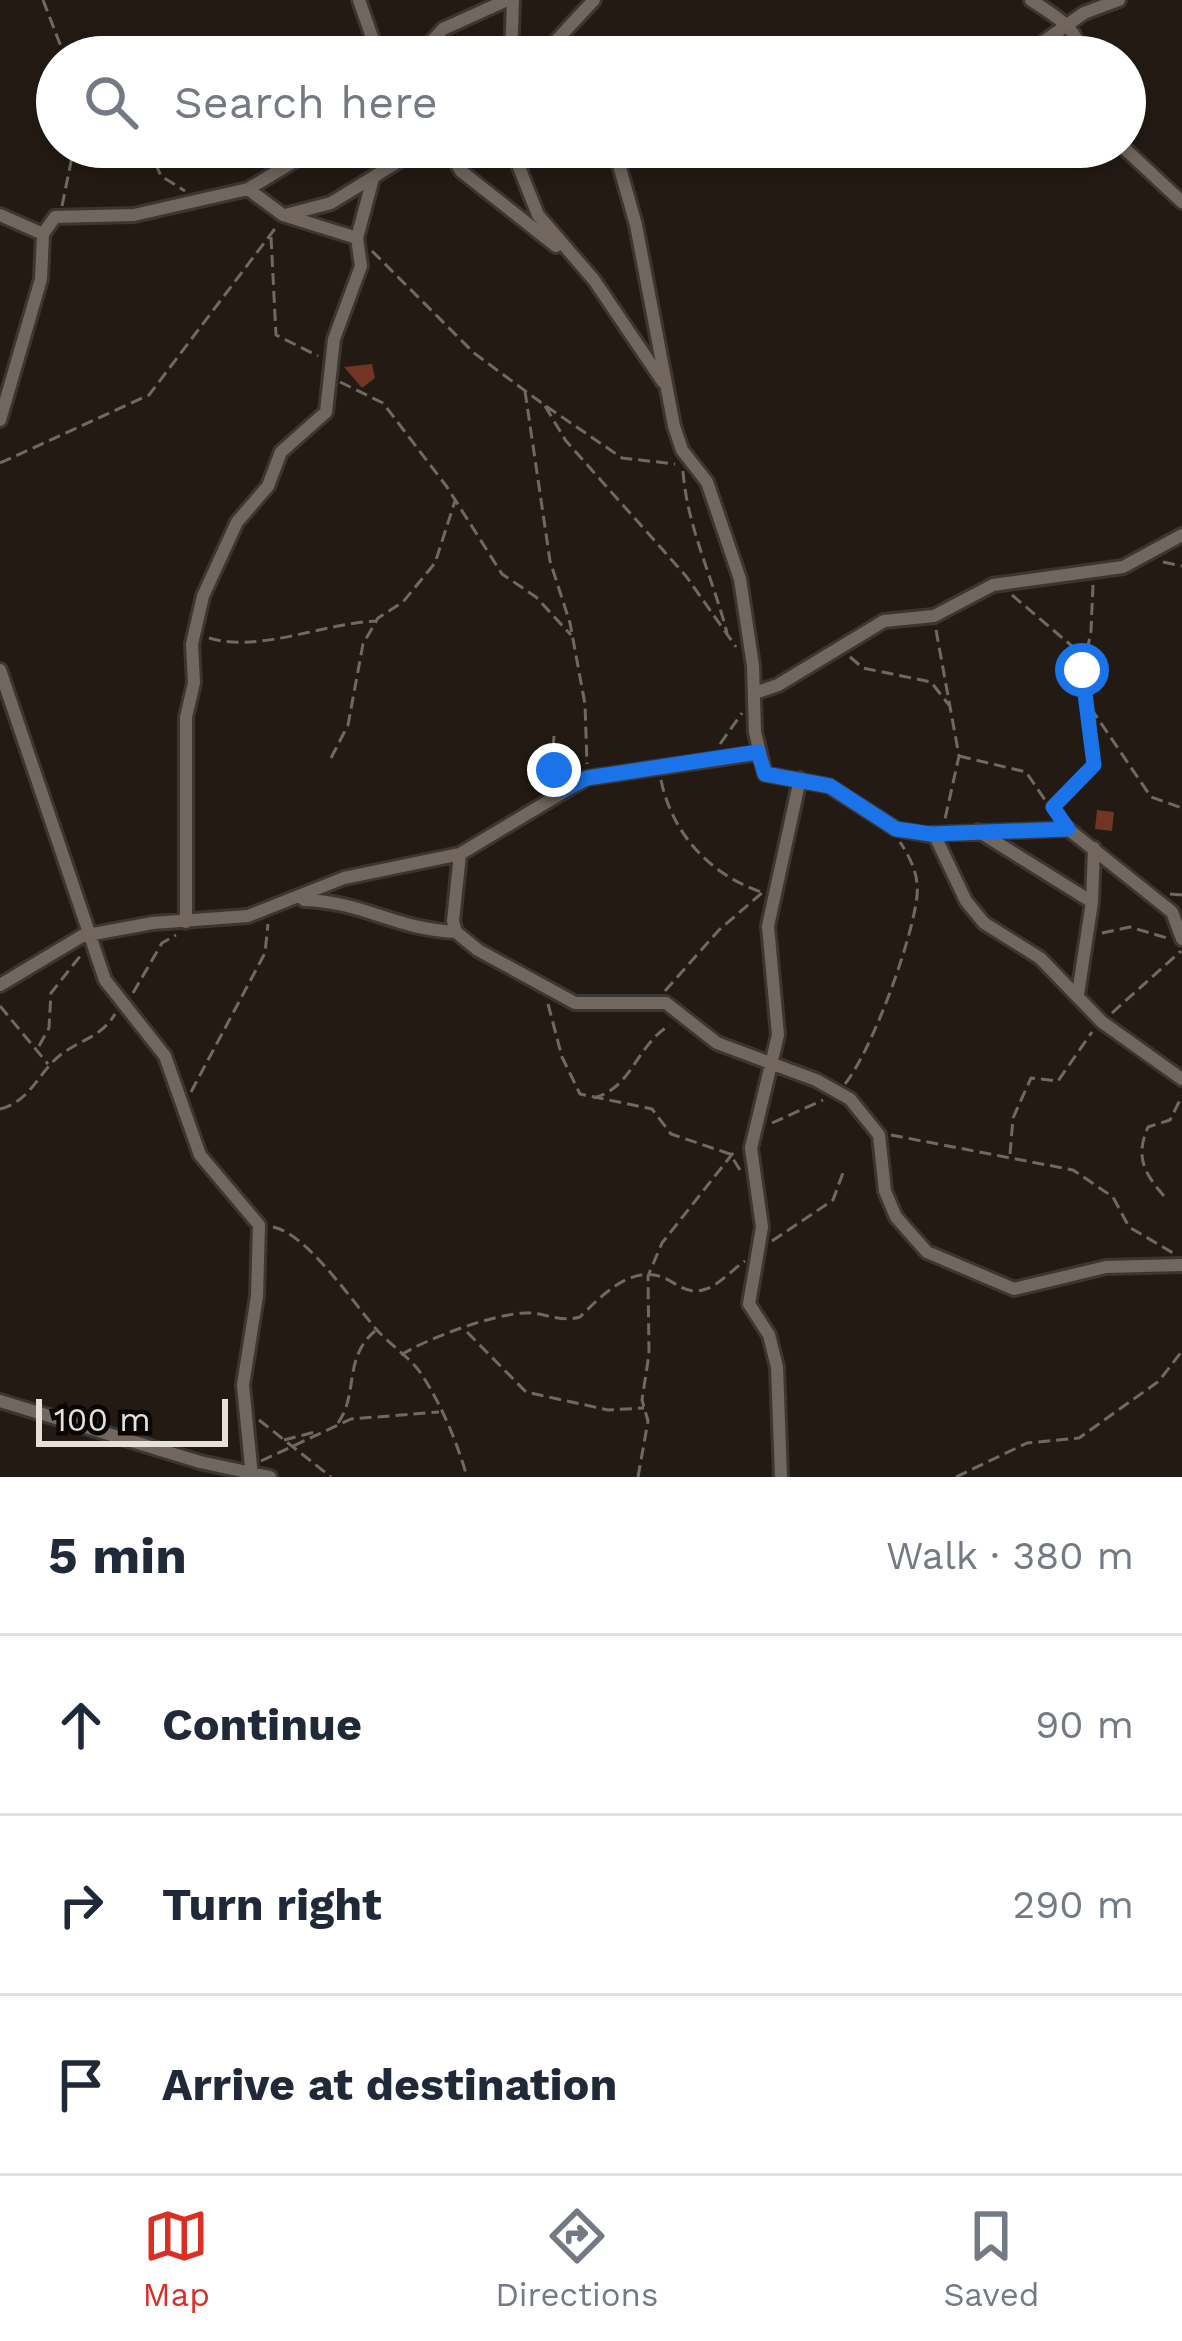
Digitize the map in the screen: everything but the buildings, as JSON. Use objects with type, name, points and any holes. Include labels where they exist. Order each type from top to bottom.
[{"type":"street","points":[[359,0],[372,36]]},
{"type":"street","points":[[436,36],[510,0],[511,36]]},
{"type":"street","points":[[561,36],[594,0]]},
{"type":"street","points":[[1031,0],[1075,36]]},
{"type":"street","points":[[1052,36],[1119,0]]},
{"type":"street","points":[[0,420],[41,280],[43,234],[55,218],[134,215],[248,189],[283,168]]},
{"type":"street","points":[[284,215],[331,203],[389,168]]},
{"type":"street","points":[[459,168],[582,265]]},
{"type":"street","points":[[519,168],[538,215],[582,265],[667,388]]},
{"type":"street","points":[[620,168],[682,450],[707,482],[734,560],[753,666],[758,752],[765,774],[800,778],[850,796],[896,829],[937,833],[1068,829],[1172,911],[1182,940]]},
{"type":"street","points":[[1146,168],[1182,202]]},
{"type":"street","points":[[186,922],[187,717],[203,596],[237,522],[268,486],[281,452],[326,412],[330,364],[361,266],[357,238],[373,178]]},
{"type":"street","points":[[248,189],[284,215],[357,238]]},
{"type":"street","points":[[0,215],[43,234]]},
{"type":"street","points":[[755,693],[778,685],[884,621],[934,616],[983,588],[1004,583],[1092,575],[1138,561],[1182,535]]},
{"type":"street","points":[[0,670],[105,980],[165,1056],[200,1155],[259,1225],[244,1407],[251,1473]]},
{"type":"street","points":[[0,985],[56,949],[186,922],[265,912],[344,878],[460,854],[587,778],[758,752]]},
{"type":"street","points":[[781,1477],[777,1366],[769,1335],[749,1304],[762,1227],[754,1127],[775,1066],[779,1009],[767,941],[769,889],[800,778]]},
{"type":"street","points":[[976,831],[1092,902]]},
{"type":"street","points":[[937,833],[984,923],[1040,958],[1102,1022],[1182,1079]]},
{"type":"street","points":[[1078,994],[1089,931],[1094,848]]},
{"type":"street","points":[[456,932],[453,902],[460,854]]},
{"type":"street","points":[[297,900],[350,902],[402,927],[456,932],[545,991],[591,1006],[658,1000],[717,1043],[838,1091],[858,1107],[882,1144],[885,1191],[903,1227],[927,1252],[978,1276],[1025,1289],[1086,1270],[1182,1262]]},
{"type":"street","points":[[0,1401],[270,1477]]},
{"type":"path","points":[[43,0],[57,36]]},
{"type":"path","points":[[55,218],[63,204],[70,168]]},
{"type":"path","points":[[158,168],[165,181],[203,199]]},
{"type":"path","points":[[0,463],[149,395],[284,215]]},
{"type":"path","points":[[271,236],[275,335],[330,364],[341,384],[383,403],[455,499],[502,574],[536,597],[572,636]]},
{"type":"path","points":[[357,238],[474,353],[543,404],[622,458],[682,467]]},
{"type":"path","points":[[525,390],[553,574],[572,636],[585,704],[587,778]]},
{"type":"path","points":[[543,404],[566,441],[671,557],[753,666]]},
{"type":"path","points":[[682,450],[686,515],[712,571],[728,635]]},
{"type":"path","points":[[331,758],[348,725],[358,655],[377,620],[403,602],[435,563],[455,499]]},
{"type":"path","points":[[1092,575],[1088,659],[1081,688],[1091,712],[1151,797],[1182,808]]},
{"type":"path","points":[[1004,583],[1024,608],[1088,659]]},
{"type":"path","points":[[934,616],[959,756],[937,833]]},
{"type":"path","points":[[196,634],[253,644],[328,624],[377,620]]},
{"type":"path","points":[[841,645],[863,668],[932,682],[950,706]]},
{"type":"path","points":[[700,761],[730,733],[755,693]]},
{"type":"path","points":[[1053,807],[1094,765],[1091,712]]},
{"type":"path","points":[[554,736],[551,760],[562,790]]},
{"type":"path","points":[[959,756],[1021,769],[1068,829]]},
{"type":"path","points":[[659,767],[682,839],[739,883],[769,889]]},
{"type":"path","points":[[638,1477],[647,1431],[648,1276],[662,1243],[754,1127],[803,1111],[838,1091],[878,1026],[917,897],[916,874],[896,829]]},
{"type":"path","points":[[658,1000],[719,930],[769,889]]},
{"type":"path","points":[[182,1102],[220,1047],[241,991],[265,953],[265,912]]},
{"type":"path","points":[[0,1108],[23,1099],[49,1066],[103,1032],[162,943],[186,922]]},
{"type":"path","points":[[1089,931],[1130,927],[1182,940]]},
{"type":"path","points":[[39,1046],[48,1034],[49,999],[56,982],[92,939]]},
{"type":"path","points":[[1010,1158],[1013,1118],[1030,1078],[1058,1081],[1075,1051],[1102,1022],[1182,950]]},
{"type":"path","points":[[545,991],[574,1086],[591,1099],[652,1109],[671,1135],[730,1154],[758,1196]]},
{"type":"path","points":[[0,1006],[39,1046],[49,1066]]},
{"type":"path","points":[[591,1099],[619,1087],[645,1046],[684,1016]]},
{"type":"path","points":[[1164,1196],[1140,1163],[1141,1144],[1148,1127],[1170,1120],[1182,1096]]},
{"type":"path","points":[[882,1144],[902,1133],[1073,1170],[1113,1197],[1129,1227],[1182,1262]]},
{"type":"path","points":[[401,1355],[439,1334],[512,1315],[574,1318],[621,1282],[648,1276],[682,1289],[707,1289],[833,1200],[844,1170]]},
{"type":"path","points":[[259,1225],[290,1233],[422,1374],[460,1448],[467,1477]]},
{"type":"path","points":[[337,1425],[349,1403],[353,1359],[376,1330]]},
{"type":"path","points":[[466,1330],[526,1392],[608,1410],[645,1408]]},
{"type":"path","points":[[956,1477],[1028,1443],[1079,1438],[1159,1381],[1182,1351]]},
{"type":"path","points":[[244,1407],[331,1477]]},
{"type":"path","points":[[284,1440],[380,1413],[410,1417],[439,1412]]},
{"type":"path","points":[[251,1473],[317,1432]]},
{"type":"route","points":[[554,770],[562,790],[587,778],[758,752],[765,774],[830,786],[896,829],[931,834],[1068,829],[1053,807],[1094,765],[1091,712],[1081,688],[1082,670]]}]
